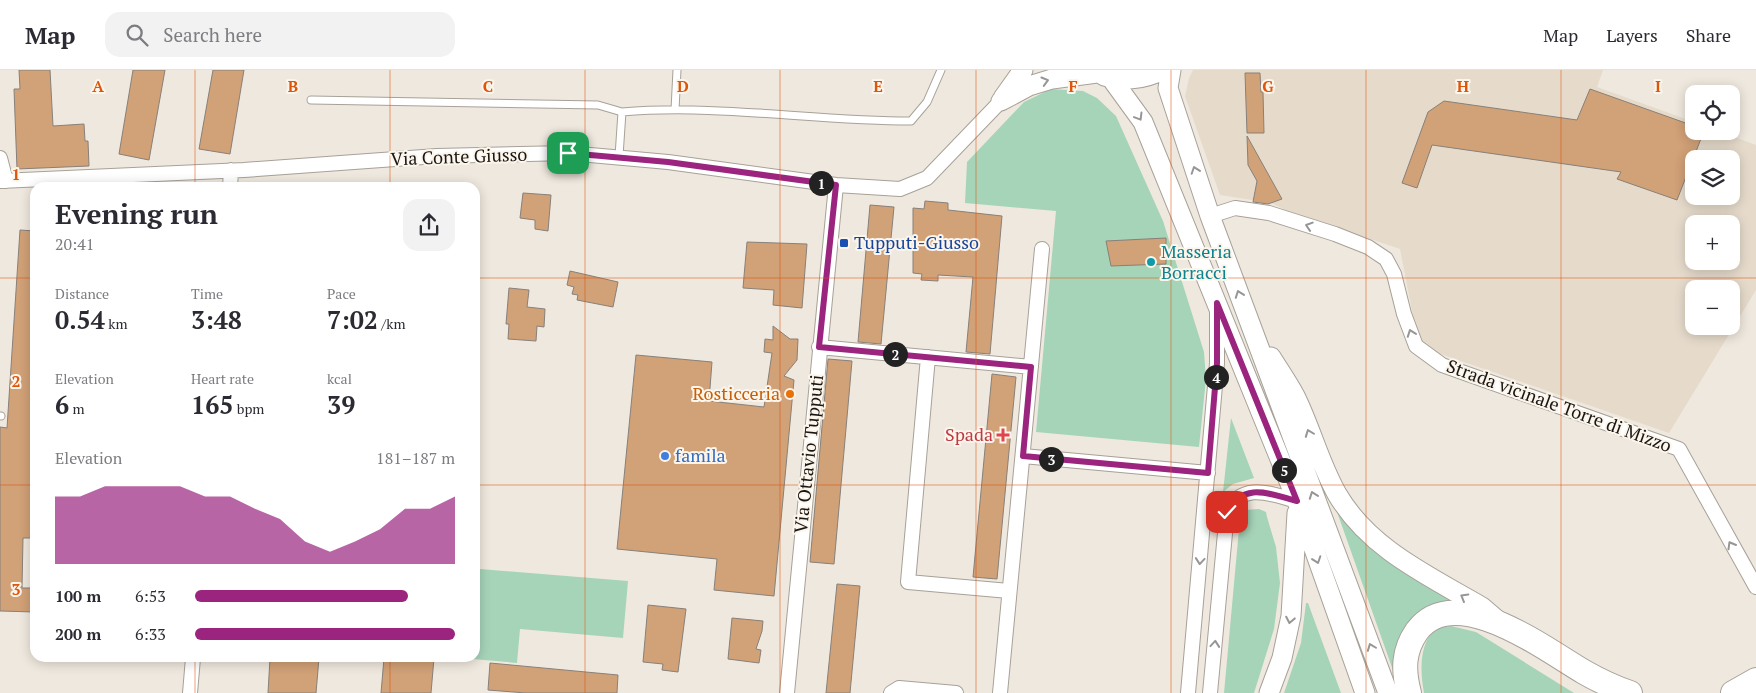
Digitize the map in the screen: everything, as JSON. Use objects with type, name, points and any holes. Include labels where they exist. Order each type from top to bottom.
[{"type":"highway","points":[[1409,693],[1404,662],[1408,645],[1419,629],[1434,618],[1454,612],[1479,616],[1505,626],[1583,671],[1630,693]]},
{"type":"highway","points":[[1583,671],[1604,693]]},
{"type":"highway","points":[[1733,693],[1756,680]]},
{"type":"main road","points":[[1001,101],[1023,70]]},
{"type":"main road","points":[[1001,101],[1029,86],[1052,79],[1100,74],[1132,79],[1153,75],[1163,70]]},
{"type":"main road","points":[[1171,70],[1168,88],[1210,216],[1388,693]]},
{"type":"main road","points":[[1100,74],[1143,122],[1170,194],[1217,303],[1297,501],[1365,693]]},
{"type":"main road","points":[[1249,322],[1295,396],[1320,461],[1338,495],[1362,526],[1384,548],[1482,607],[1505,626]]},
{"type":"main road","points":[[1268,693],[1282,658],[1291,616],[1297,501]]},
{"type":"street","name":"Via Conte Giusso","points":[[3,181],[92,182],[231,170],[437,156],[568,153],[619,156],[836,185],[900,189],[927,178],[1001,101]]},
{"type":"street","points":[[0,158],[3,181]]},
{"type":"street","points":[[230,182],[231,170]]},
{"type":"street","name":"Via Ottavio Tupputi","points":[[787,693],[836,185]]},
{"type":"street","name":"Strada vicinale Torre di Mizzo","points":[[1210,216],[1235,208],[1269,213],[1368,247],[1386,258],[1394,274],[1404,314],[1416,346],[1442,365],[1678,449],[1756,587]]},
{"type":"street","points":[[1000,693],[1042,249]]},
{"type":"street","points":[[1188,693],[1217,363],[1217,303]]},
{"type":"street","points":[[819,347],[1031,367]]},
{"type":"street","points":[[928,357],[908,582],[1009,591]]},
{"type":"street","points":[[1023,456],[1208,473]]},
{"type":"street","points":[[1210,693],[1227,512],[1233,500],[1247,493],[1266,492],[1297,501]]},
{"type":"street","points":[[190,693],[193,662]]},
{"type":"street","points":[[891,693],[898,688],[956,693]]},
{"type":"lane","points":[[675,110],[677,70]]},
{"type":"lane","points":[[311,100],[598,105],[622,112],[675,110],[870,121],[910,121],[927,102],[941,70]]},
{"type":"lane","points":[[619,156],[622,112]]},
{"type":"shaded area","points":[[1193,70],[1603,70],[1597,87],[1685,119],[1685,140],[1740,139],[1756,145],[1756,290],[1740,316],[1740,280],[1685,280],[1685,335],[1729,335],[1669,433],[1432,351],[1418,342],[1400,249],[1290,212],[1271,203],[1220,195],[1185,96]]},
{"type":"green space","points":[[1051,89],[1083,91],[1097,98],[1116,116],[1163,221],[1204,352],[1206,379],[1199,447],[1036,432],[1056,211],[965,203],[967,162],[1024,102]]},
{"type":"green space","points":[[1231,418],[1254,478],[1233,484],[1223,492]]},
{"type":"green space","points":[[1259,509],[1266,512],[1276,547],[1280,583],[1274,629],[1254,693],[1224,693],[1240,518],[1244,510]]},
{"type":"green space","points":[[1336,509],[1361,537],[1388,560],[1451,599],[1449,604],[1415,623],[1401,637],[1395,659],[1395,676]]},
{"type":"green space","points":[[480,569],[628,581],[623,638],[520,629],[517,663],[480,660]]},
{"type":"green space","points":[[1306,603],[1308,603],[1341,693],[1284,693],[1301,643]]},
{"type":"green space","points":[[1451,626],[1476,632],[1574,693],[1424,693],[1422,676],[1423,650],[1435,628]]},
{"type":"building","points":[[19,70],[50,70],[53,126],[84,124],[85,141],[88,141],[89,166],[17,169],[14,89],[20,89]]},
{"type":"building","points":[[133,70],[165,70],[149,160],[119,154]]},
{"type":"building","points":[[213,70],[244,70],[230,154],[199,149]]},
{"type":"building","points":[[1245,73],[1260,73],[1261,92],[1263,92],[1264,133],[1247,133]]},
{"type":"building","points":[[1590,89],[1685,123],[1685,140],[1700,140],[1697,150],[1685,150],[1685,180],[1677,200],[1617,179],[1621,172],[1432,145],[1417,188],[1402,183],[1428,112],[1444,101],[1577,120]]},
{"type":"building","points":[[1247,136],[1282,199],[1268,204],[1253,202],[1257,181],[1248,165]]},
{"type":"building","points":[[523,193],[551,195],[548,231],[535,229],[535,220],[520,218]]},
{"type":"building","points":[[925,201],[948,203],[948,210],[1002,216],[990,354],[966,352],[973,277],[938,275],[938,281],[921,280],[922,274],[913,273],[913,208],[924,209]]},
{"type":"building","points":[[870,205],[894,207],[881,344],[858,342]]},
{"type":"building","points":[[20,230],[30,231],[30,538],[23,538],[22,588],[30,588],[30,612],[0,611],[0,427],[7,428]]},
{"type":"building","name":"Masseria Borracci","points":[[1166,238],[1166,264],[1111,266],[1106,241]]},
{"type":"building","points":[[747,242],[807,244],[802,308],[773,305],[774,290],[743,288]]},
{"type":"building","points":[[570,271],[618,282],[613,307],[577,300],[578,295],[572,294],[574,287],[567,285]]},
{"type":"building","points":[[509,288],[529,290],[527,307],[545,309],[544,327],[537,326],[536,341],[508,339],[509,324],[506,324]]},
{"type":"building","points":[[773,326],[790,339],[798,339],[797,360],[784,376],[794,380],[774,596],[714,590],[717,559],[617,549],[636,355],[712,362],[709,401],[764,407],[772,353],[764,352],[765,339],[773,340]]},
{"type":"building","points":[[828,359],[852,361],[834,564],[810,562]]},
{"type":"building","points":[[992,374],[1016,377],[997,579],[973,577]]},
{"type":"building","points":[[837,584],[860,586],[850,693],[826,693]]},
{"type":"building","points":[[648,605],[686,609],[678,672],[662,670],[663,664],[643,662]]},
{"type":"building","points":[[732,618],[763,621],[756,649],[761,650],[759,663],[728,659]]},
{"type":"building","points":[[270,662],[319,662],[316,693],[268,693]]},
{"type":"building","points":[[384,662],[434,662],[431,693],[381,693]]},
{"type":"building","points":[[490,663],[618,675],[617,693],[526,693],[488,690]]},
{"type":"place","name":"Tupputi-Giusso","points":[[844,243]]},
{"type":"place","name":"Masseria Borracci","points":[[1151,262]]},
{"type":"place","name":"Rosticceria","points":[[790,394]]},
{"type":"place","name":"Spada","points":[[1003,435]]},
{"type":"place","name":"famila","points":[[665,456]]},
{"type":"route","points":[[568,153],[619,156],[836,185],[819,347],[1031,367],[1023,456],[1208,473],[1217,363],[1217,303],[1297,501],[1266,492],[1247,493],[1233,500],[1227,512]]}]
